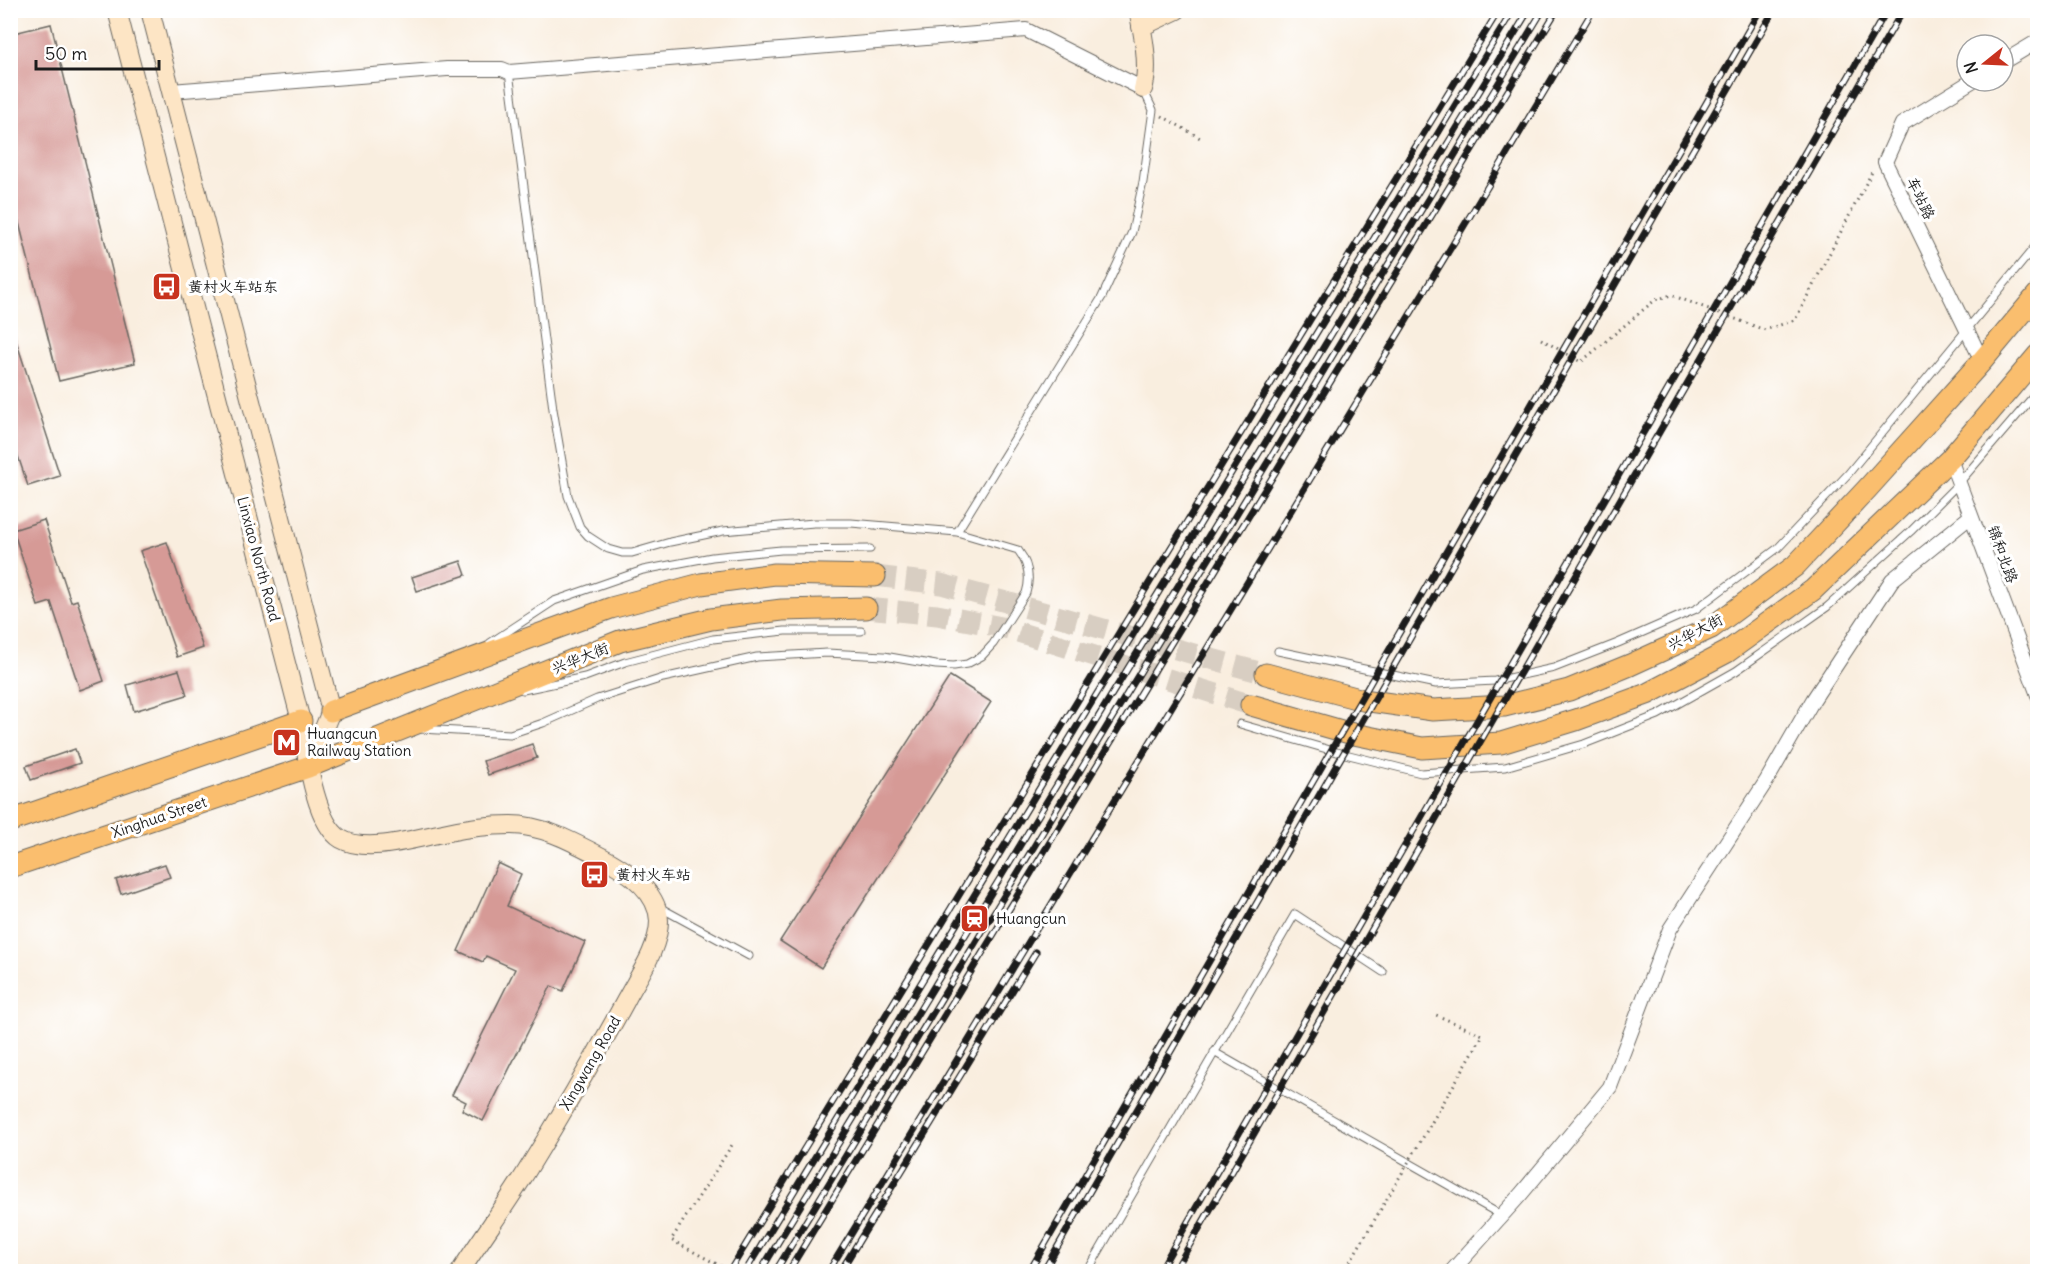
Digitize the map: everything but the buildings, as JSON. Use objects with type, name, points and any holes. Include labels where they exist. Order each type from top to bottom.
[{"type":"main road","name":"Linxiao North Road","points":[[117,10],[301,721],[308,767],[324,820],[340,839],[361,846],[391,843],[485,826],[514,825],[564,838],[604,858],[625,871],[642,886],[656,906]]},
{"type":"main road","name":"Linxiao North Road","points":[[150,10],[331,711]]},
{"type":"main road","points":[[1143,89],[1147,78],[1139,19],[1177,10]]},
{"type":"main road","name":"兴华大街","points":[[1266,674],[1363,700],[1433,710],[1504,706],[1569,690],[1711,628],[1795,566],[1982,361],[2037,294]]},
{"type":"main road","name":"兴华大街","points":[[1251,705],[1349,733],[1422,748],[1501,742],[1576,720],[1647,694],[1727,652],[1813,590],[1950,459],[2037,355]]},
{"type":"main road","points":[[10,821],[331,711],[611,608],[701,584],[775,574],[874,576]]},
{"type":"main road","name":"兴华大街","points":[[308,767],[620,642],[711,619],[782,610],[866,608]]},
{"type":"main road","points":[[308,767],[331,711]]},
{"type":"main road","name":"Xinghua Street","points":[[10,867],[308,767]]},
{"type":"main road","name":"Xingwang Road","points":[[460,1272],[527,1171],[614,1023],[655,940],[659,922],[656,906]]},
{"type":"street","points":[[171,91],[447,69],[502,69],[508,72],[1026,30],[1143,89]]},
{"type":"street","points":[[2015,55],[2037,41]]},
{"type":"street","points":[[1885,162],[1902,124],[1955,91]]},
{"type":"street","name":"车站路","points":[[1885,162],[1982,361]]},
{"type":"street","name":"锦和北路","points":[[1950,459],[2037,695]]},
{"type":"street","points":[[1451,1272],[1610,1088],[1670,929],[1767,780],[1813,700],[1892,580],[1971,516]]},
{"type":"lane","points":[[406,729],[465,730],[484,734],[510,734],[543,723],[597,699],[663,678],[757,657],[827,653],[884,656],[936,665],[967,664],[982,656],[993,644],[1029,585],[1028,568],[1018,550],[957,532],[850,523],[814,523],[723,531],[632,553],[622,553],[600,546],[584,532],[568,496],[553,409],[508,72]]},
{"type":"lane","points":[[957,532],[1106,288],[1132,232],[1143,182],[1153,110],[1143,89]]},
{"type":"lane","points":[[1278,651],[1436,684],[1495,681],[1554,668],[1696,609],[1778,548],[1848,474],[2037,243]]},
{"type":"lane","points":[[1240,724],[1421,773],[1505,767],[1584,744],[1658,715],[1736,671],[1827,607],[1911,531],[1959,483],[2037,391]]},
{"type":"lane","points":[[457,665],[554,601],[643,570],[712,557],[781,550],[870,549]]},
{"type":"lane","points":[[473,700],[585,677],[625,662],[713,639],[786,631],[861,631]]},
{"type":"lane","points":[[656,906],[749,956]]},
{"type":"lane","points":[[1087,1272],[1295,914],[1383,972]]},
{"type":"lane","points":[[1214,1052],[1502,1215]]},
{"type":"path","points":[[1153,110],[1202,139]]},
{"type":"path","points":[[1541,339],[1581,362],[1655,300],[1671,295],[1765,330],[1795,320],[1873,170],[1885,162]]},
{"type":"path","points":[[1344,1272],[1483,1035],[1436,1015]]},
{"type":"path","points":[[732,1145],[671,1240],[732,1272]]},
{"type":"tunnel","points":[[875,576],[941,584],[1266,674]]},
{"type":"tunnel","points":[[866,608],[937,615],[1002,627],[1251,705]]},
{"type":"railway","points":[[729,1272],[1499,10]]},
{"type":"railway","points":[[745,1272],[1513,10]]},
{"type":"railway","points":[[760,1272],[1529,10]]},
{"type":"railway","points":[[775,1272],[1543,10]]},
{"type":"railway","points":[[788,1272],[1557,10]]},
{"type":"railway","points":[[828,1272],[1593,10]]},
{"type":"railway","points":[[1029,1272],[1760,10]]},
{"type":"railway","points":[[1043,1272],[1774,10]]},
{"type":"railway","points":[[1159,1272],[1887,10]]},
{"type":"railway","points":[[1174,1272],[1903,10]]},
{"type":"railway","points":[[840,1272],[1036,952]]},
{"type":"place","name":"黄村火车站东","points":[[167,286]]},
{"type":"place","name":"Huangcun Railway Station","points":[[286,742]]},
{"type":"place","name":"黄村火车站","points":[[595,874]]},
{"type":"place","name":"Huangcun","points":[[975,918]]}]
